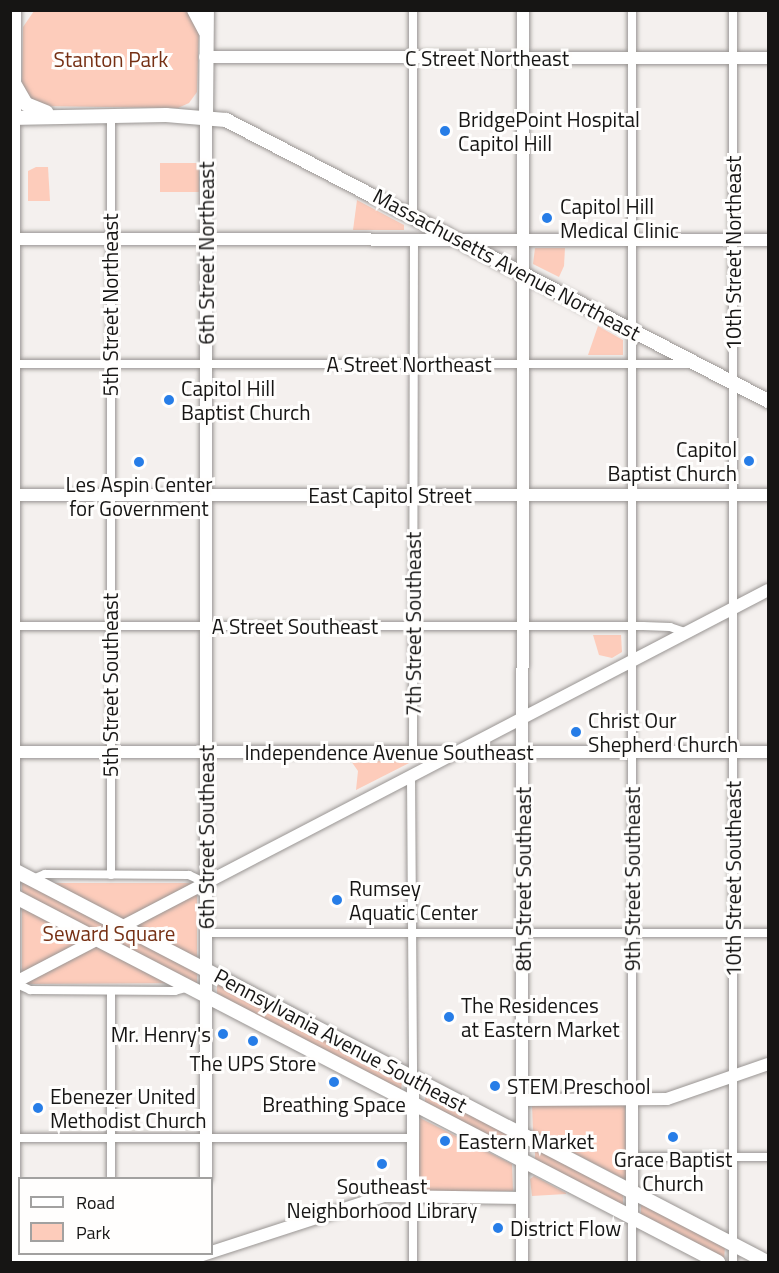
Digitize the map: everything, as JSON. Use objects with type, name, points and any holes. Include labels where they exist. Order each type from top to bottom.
[{"type":"main road","points":[[194,10],[207,35]]},
{"type":"main road","name":"6th Street Northeast","points":[[206,495],[205,57],[207,10]]},
{"type":"main road","points":[[207,35],[215,10]]},
{"type":"main road","name":"8th Street Southeast","points":[[522,1263],[523,10]]},
{"type":"main road","points":[[16,16],[12,56],[13,1260],[111,1257],[187,1260],[206,1257]]},
{"type":"main road","name":"C Street Northeast","points":[[205,57],[768,58]]},
{"type":"main road","points":[[12,85],[28,106],[60,114]]},
{"type":"main road","points":[[12,118],[60,114],[166,115],[205,105]]},
{"type":"main road","points":[[166,115],[205,105]]},
{"type":"main road","name":"Massachusetts Avenue Northeast","points":[[205,105],[768,401]]},
{"type":"main road","points":[[12,239],[768,240]]},
{"type":"main road","name":"East Capitol Street","points":[[12,495],[768,495]]},
{"type":"main road","name":"6th Street Southeast","points":[[206,495],[206,1177]]},
{"type":"main road","points":[[13,984],[768,590]]},
{"type":"main road","name":"Independence Avenue Southeast","points":[[13,752],[768,752]]},
{"type":"main road","name":"Pennsylvania Avenue Southeast","points":[[13,869],[767,1263]]},
{"type":"main road","points":[[13,895],[33,879]]},
{"type":"main road","name":"Pennsylvania Avenue Southeast","points":[[13,895],[718,1263]]},
{"type":"main road","points":[[183,984],[206,970]]},
{"type":"main road","points":[[523,1100],[667,1099],[768,1064]]},
{"type":"main road","points":[[413,1078],[413,1197]]},
{"type":"main road","name":"9th Street Southeast","points":[[632,1100],[632,1218]]},
{"type":"main road","points":[[213,1255],[384,1196],[522,1198]]},
{"type":"street","points":[[413,10],[413,215]]},
{"type":"street","name":"9th Street Southeast","points":[[632,10],[632,1100]]},
{"type":"street","name":"10th Street Northeast","points":[[733,10],[733,495]]},
{"type":"street","name":"5th Street Northeast","points":[[110,495],[111,114]]},
{"type":"street","name":"7th Street Southeast","points":[[413,752],[414,239]]},
{"type":"street","name":"A Street Northeast","points":[[12,364],[699,364]]},
{"type":"street","name":"5th Street Southeast","points":[[110,495],[111,875]]},
{"type":"street","name":"10th Street Southeast","points":[[733,495],[733,1263]]},
{"type":"street","name":"A Street Southeast","points":[[13,626],[632,626],[670,627],[687,633]]},
{"type":"street","points":[[411,777],[413,1078]]},
{"type":"street","points":[[33,879],[45,874],[189,875],[206,882]]},
{"type":"street","points":[[206,933],[768,933]]},
{"type":"street","points":[[13,984],[26,990],[111,991],[175,991],[183,984]]},
{"type":"street","points":[[111,991],[111,1177]]},
{"type":"street","points":[[13,1138],[413,1138]]},
{"type":"street","points":[[632,1157],[768,1157]]},
{"type":"street","points":[[413,1197],[413,1263]]},
{"type":"street","name":"9th Street Southeast","points":[[632,1218],[632,1263]]},
{"type":"green space","name":"Stanton Park","points":[[34,11],[188,11],[199,25],[197,92],[189,103],[178,108],[35,106],[22,87],[23,27]]},
{"type":"green space","points":[[160,163],[199,163],[199,192],[160,192]]},
{"type":"green space","points":[[36,167],[48,167],[50,201],[28,201],[28,171]]},
{"type":"green space","points":[[357,200],[404,225],[404,230],[353,230]]},
{"type":"green space","points":[[535,248],[565,248],[564,266],[559,277],[533,264]]},
{"type":"green space","points":[[598,326],[623,340],[623,355],[588,355]]},
{"type":"green space","points":[[593,635],[621,635],[622,652],[612,658],[599,655]]},
{"type":"green space","points":[[351,761],[413,761],[356,790],[358,771]]},
{"type":"green space","name":"Seward Square","points":[[22,883],[197,883],[197,983],[22,984]]},
{"type":"green space","points":[[217,982],[402,1078],[401,1093],[217,997]]},
{"type":"green space","points":[[425,1090],[509,1133],[508,1148],[425,1105]]},
{"type":"green space","points":[[532,1104],[625,1105],[626,1180],[533,1132]]},
{"type":"green space","points":[[420,1118],[512,1164],[513,1191],[421,1194],[418,1189]]},
{"type":"green space","points":[[535,1147],[623,1193],[623,1208],[535,1163]]},
{"type":"green space","points":[[534,1176],[566,1194],[532,1196],[530,1179]]},
{"type":"green space","points":[[641,1202],[725,1246],[724,1261],[641,1218]]},
{"type":"place","name":"BridgePoint Hospital Capitol Hill","points":[[445,131]]},
{"type":"place","name":"Capitol Hill Medical Clinic","points":[[547,218]]},
{"type":"place","name":"Capitol Hill Baptist Church","points":[[169,400]]},
{"type":"place","name":"Capitol Baptist Church","points":[[749,461]]},
{"type":"place","name":"Les Aspin Center for Government","points":[[139,462]]},
{"type":"place","name":"Christ Our Shepherd Church","points":[[576,732]]},
{"type":"place","name":"Rumsey Aquatic Center","points":[[337,900]]},
{"type":"place","name":"The Residences at Eastern Market","points":[[449,1017]]},
{"type":"place","name":"Mr. Henry's","points":[[223,1034]]},
{"type":"place","name":"The UPS Store","points":[[253,1041]]},
{"type":"place","name":"Breathing Space","points":[[334,1082]]},
{"type":"place","name":"STEM Preschool","points":[[495,1086]]},
{"type":"place","name":"Ebenezer United Methodist Church","points":[[38,1108]]},
{"type":"place","name":"Grace Baptist Church","points":[[673,1137]]},
{"type":"place","name":"Eastern Market","points":[[445,1141]]},
{"type":"place","name":"Southeast Neighborhood Library","points":[[382,1164]]},
{"type":"place","name":"District Flow","points":[[498,1228]]}]
